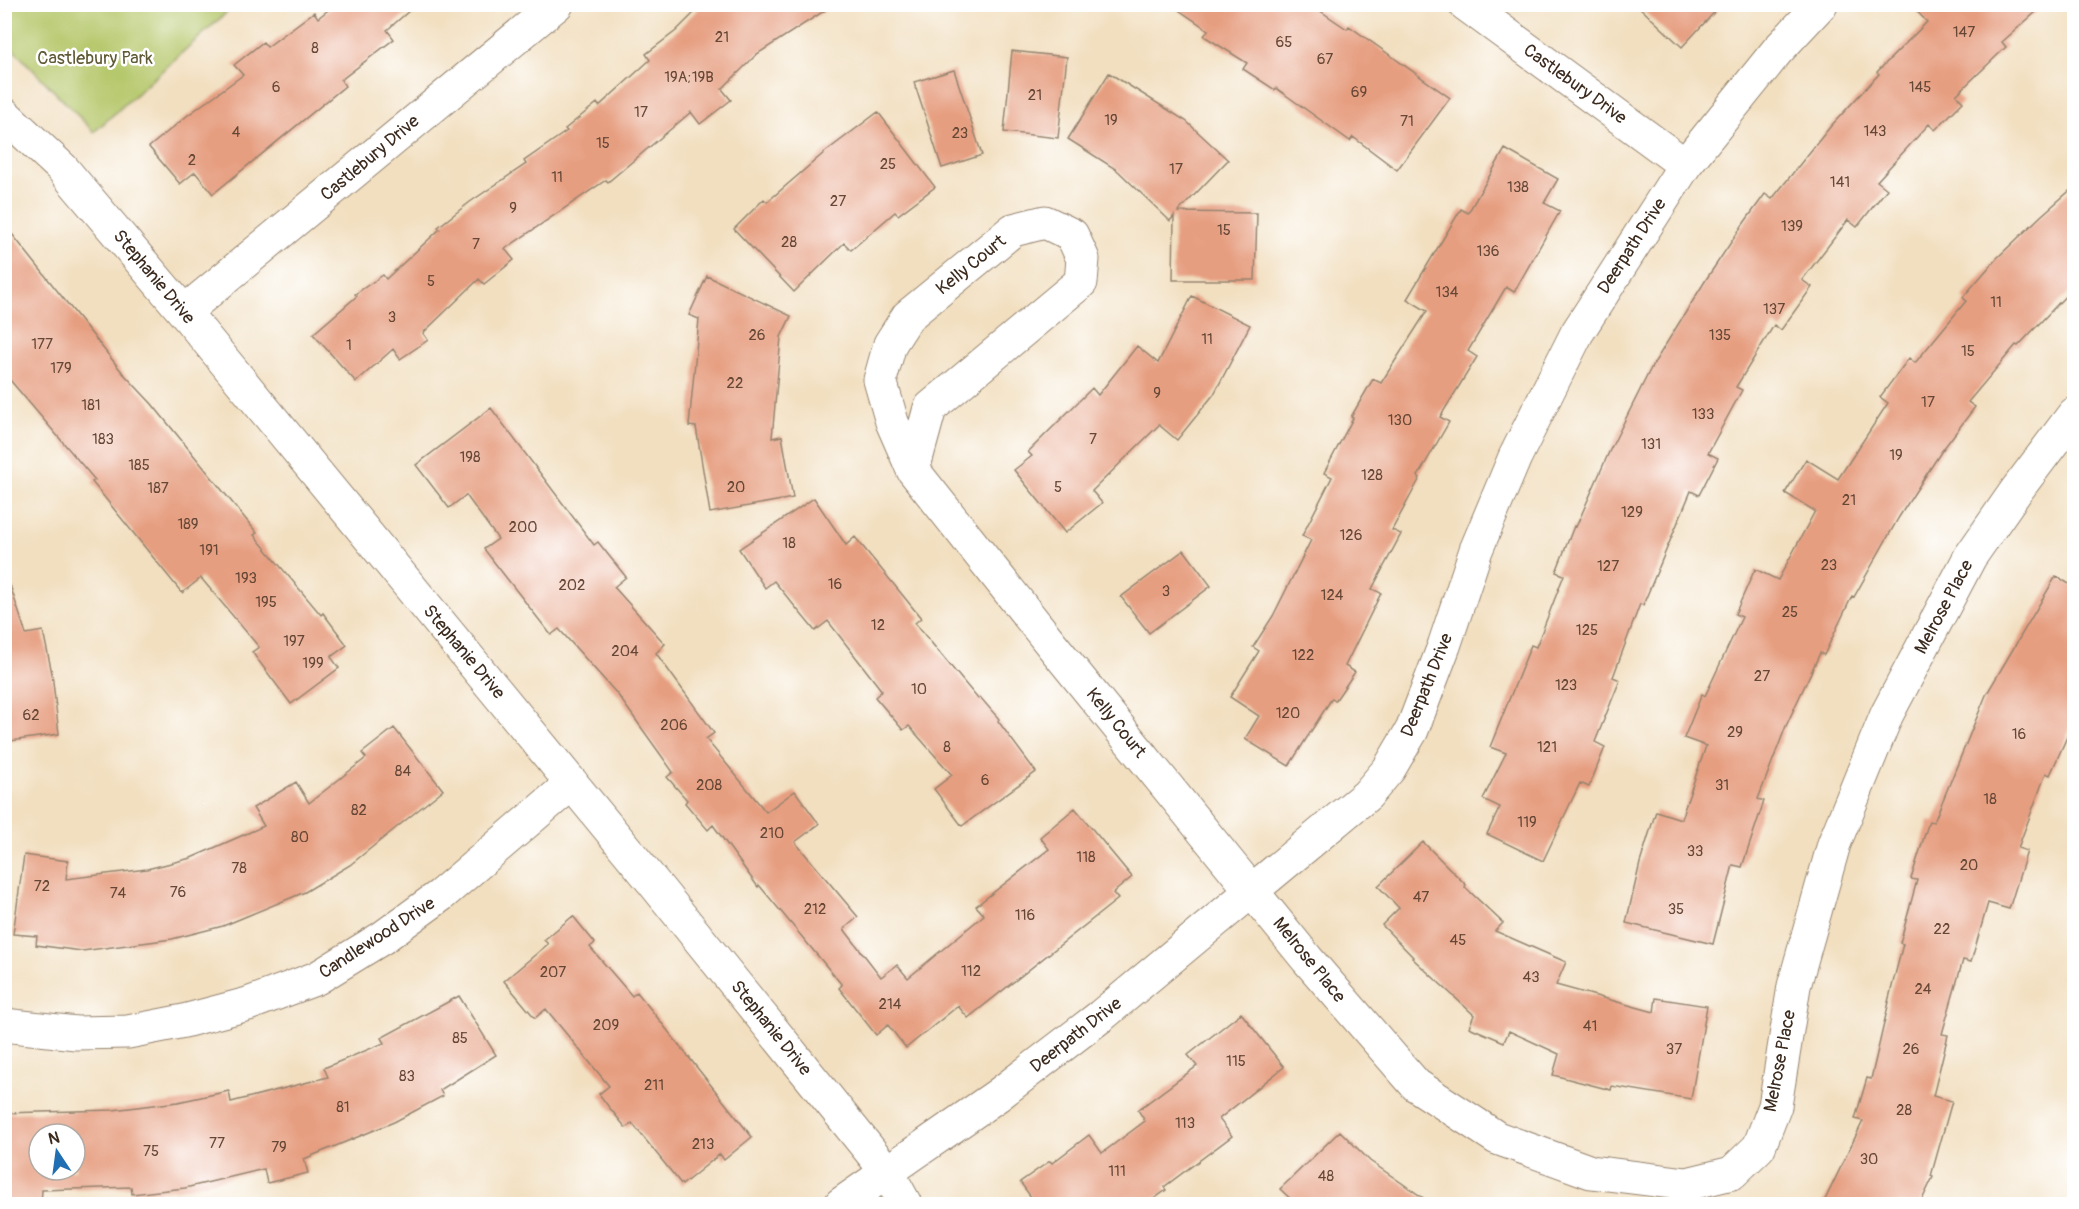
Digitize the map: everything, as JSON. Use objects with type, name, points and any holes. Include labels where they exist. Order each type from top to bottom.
[{"type":"street","name":"Castlebury Drive","points":[[184,312],[557,4]]},
{"type":"street","name":"Castlebury Drive","points":[[1465,4],[1685,165]]},
{"type":"street","name":"Deerpath Drive","points":[[841,1204],[1017,1081],[1101,1016],[1367,795],[1389,769],[1412,730],[1444,646],[1476,550],[1515,457],[1577,333],[1685,165],[1777,51],[1821,4]]},
{"type":"street","name":"Stephanie Drive","points":[[4,114],[62,168],[184,312],[572,783],[888,1173],[905,1204]]},
{"type":"street","name":"Kelly Court","points":[[913,470],[930,408],[1081,282],[1083,259],[1072,235],[1045,222],[1013,230],[908,316],[890,344],[880,380],[892,422],[913,470],[1052,645],[1254,891]]},
{"type":"street","name":"Melrose Place","points":[[1254,891],[1347,1008],[1416,1085],[1497,1138],[1592,1173],[1687,1184],[1732,1173],[1759,1147],[1775,1106],[1794,986],[1834,844],[1887,714],[1970,557],[2068,434]]},
{"type":"street","name":"Candlewood Drive","points":[[4,1025],[76,1034],[128,1032],[184,1021],[248,1004],[317,978],[382,938],[441,896],[572,783]]},
{"type":"green space","name":"Castlebury Park","points":[[4,5],[235,5],[94,132],[5,41]]},
{"type":"building","points":[[336,4],[417,4],[387,30],[394,39],[341,80],[345,86],[213,194],[195,172],[180,184],[149,147],[243,75],[234,65],[263,42],[267,47],[314,12],[318,18]]},
{"type":"building","points":[[703,4],[835,4],[757,54],[722,89],[731,100],[700,124],[691,112],[608,182],[606,180],[505,249],[514,260],[484,284],[479,279],[423,333],[428,340],[400,359],[393,349],[356,382],[313,334],[357,296],[355,294],[383,275],[386,279],[440,229],[438,227],[526,164],[524,161],[567,131],[565,129],[597,103],[599,106],[650,60],[646,54],[676,31]]},
{"type":"building","points":[[1170,4],[1310,4],[1347,29],[1349,26],[1450,98],[1397,170],[1353,137],[1350,141],[1276,88],[1275,90],[1243,69],[1247,63],[1204,36],[1208,30]]},
{"type":"building","points":[[1636,4],[1722,4],[1682,47]]},
{"type":"building","points":[[1910,4],[2045,4],[2002,42],[2006,47],[1956,95],[1963,102],[1935,130],[1929,124],[1877,181],[1887,189],[1857,227],[1848,220],[1802,280],[1812,287],[1781,330],[1774,325],[1736,387],[1742,390],[1708,453],[1718,458],[1699,495],[1691,491],[1643,605],[1640,604],[1613,677],[1620,680],[1595,742],[1605,747],[1589,787],[1580,783],[1543,861],[1487,834],[1500,807],[1483,799],[1506,753],[1490,747],[1531,645],[1536,647],[1564,575],[1556,572],[1574,526],[1576,527],[1609,452],[1651,368],[1744,223],[1765,194],[1772,199],[1830,127],[1879,74],[1877,72],[1927,22]]},
{"type":"building","points":[[1012,51],[1067,57],[1058,138],[1004,132]]},
{"type":"building","points":[[954,70],[982,155],[942,168],[914,82]]},
{"type":"building","points":[[1109,73],[1186,121],[1228,160],[1178,212],[1257,213],[1255,280],[1173,280],[1174,216],[1170,221],[1117,170],[1068,139]]},
{"type":"building","points":[[878,112],[935,187],[898,215],[895,212],[851,250],[844,243],[794,292],[734,229],[764,199],[767,202],[825,152]]},
{"type":"building","points":[[1505,149],[1558,179],[1544,203],[1560,211],[1514,292],[1506,287],[1468,351],[1477,357],[1440,417],[1449,422],[1418,476],[1420,478],[1392,530],[1401,534],[1372,589],[1381,593],[1345,666],[1355,672],[1335,701],[1332,698],[1289,766],[1245,739],[1259,716],[1230,697],[1259,651],[1253,647],[1273,616],[1311,540],[1302,536],[1332,477],[1324,473],[1353,418],[1351,417],[1373,379],[1381,383],[1427,311],[1407,299],[1461,209],[1468,213]]},
{"type":"building","points":[[2074,187],[2074,287],[2018,346],[2016,345],[1968,402],[1975,407],[1941,452],[1899,517],[1854,597],[1852,596],[1824,655],[1820,653],[1786,726],[1758,799],[1764,801],[1742,867],[1733,865],[1713,944],[1626,923],[1640,863],[1656,811],[1681,819],[1706,746],[1684,738],[1702,694],[1705,696],[1742,617],[1735,614],[1755,569],[1778,580],[1815,511],[1785,493],[1806,459],[1838,479],[1888,403],[1880,397],[1909,358],[1915,363],[1966,301],[1963,297],[1997,258]]},
{"type":"building","points":[[4,224],[122,372],[152,404],[257,533],[254,535],[321,615],[323,613],[347,645],[331,657],[339,668],[291,704],[252,652],[259,647],[201,578],[182,593],[92,482],[95,480],[4,373]]},
{"type":"building","points":[[707,276],[791,316],[781,337],[772,438],[782,436],[793,498],[710,513],[696,427],[689,426],[699,319],[689,315]]},
{"type":"building","points":[[1192,296],[1250,325],[1214,394],[1177,440],[1159,425],[1092,491],[1102,503],[1065,533],[1014,470],[1032,456],[1028,452],[1092,388],[1098,395],[1137,346],[1158,363]]},
{"type":"building","points":[[491,408],[594,545],[598,542],[626,577],[614,587],[665,644],[656,653],[714,733],[706,739],[766,812],[795,791],[819,824],[795,842],[858,917],[844,929],[881,977],[897,965],[908,978],[984,915],[976,906],[1049,849],[1040,837],[1075,808],[1132,877],[1113,893],[1118,899],[968,1018],[958,1006],[906,1048],[888,1025],[876,1035],[839,988],[842,985],[759,885],[758,887],[713,825],[708,830],[685,803],[687,800],[667,777],[673,772],[618,695],[559,629],[551,635],[484,549],[498,539],[466,495],[449,508],[416,465]]},
{"type":"building","points":[[814,498],[846,545],[855,537],[900,592],[921,618],[915,623],[978,699],[980,697],[999,719],[998,721],[1036,772],[962,826],[934,789],[952,775],[909,726],[903,730],[875,697],[882,691],[828,621],[815,631],[774,581],[765,588],[739,549]]},
{"type":"building","points":[[1184,550],[1211,586],[1149,633],[1121,597]]},
{"type":"building","points":[[2056,576],[2074,587],[2074,721],[2050,775],[2046,773],[2018,848],[2027,851],[2009,909],[1988,903],[1971,962],[1963,960],[1942,1034],[1948,1035],[1933,1096],[1952,1101],[1931,1176],[1933,1177],[1920,1204],[1823,1204],[1863,1121],[1855,1119],[1867,1078],[1871,1079],[1903,944],[1900,943],[1917,880],[1911,879],[1929,821],[1934,822],[1986,695]]},
{"type":"building","points":[[10,585],[26,634],[43,631],[52,673],[59,734],[4,742],[4,586]]},
{"type":"building","points":[[394,728],[443,790],[350,865],[305,892],[223,926],[172,939],[82,951],[36,945],[37,936],[13,934],[24,855],[68,861],[66,879],[147,869],[191,858],[264,826],[253,808],[296,782],[309,803],[366,758],[362,753]]},
{"type":"building","points":[[1423,842],[1503,923],[1495,931],[1566,962],[1556,985],[1654,1012],[1656,998],[1707,1006],[1691,1099],[1612,1086],[1611,1090],[1553,1075],[1559,1054],[1509,1031],[1504,1042],[1469,1027],[1474,1015],[1412,958],[1382,925],[1399,908],[1378,886]]},
{"type":"building","points":[[573,916],[595,943],[590,947],[632,996],[637,992],[752,1137],[724,1160],[720,1154],[682,1185],[632,1123],[626,1128],[608,1106],[599,1094],[609,1086],[546,1009],[535,1018],[504,981],[548,944],[544,940]]},
{"type":"building","points":[[459,996],[496,1055],[440,1090],[443,1096],[394,1122],[304,1159],[308,1173],[267,1183],[264,1169],[185,1188],[132,1194],[131,1187],[42,1190],[41,1204],[4,1204],[4,1113],[113,1110],[178,1102],[229,1091],[231,1102],[328,1077],[324,1068],[384,1043],[381,1038]]},
{"type":"building","points":[[1241,1013],[1284,1067],[1219,1119],[1232,1136],[1164,1187],[1166,1190],[1147,1204],[1036,1204],[1020,1182],[1050,1161],[1052,1163],[1089,1135],[1102,1153],[1145,1121],[1138,1110],[1197,1066],[1188,1055]]},
{"type":"building","points":[[1340,1131],[1370,1161],[1432,1204],[1296,1204],[1280,1189]]}]
